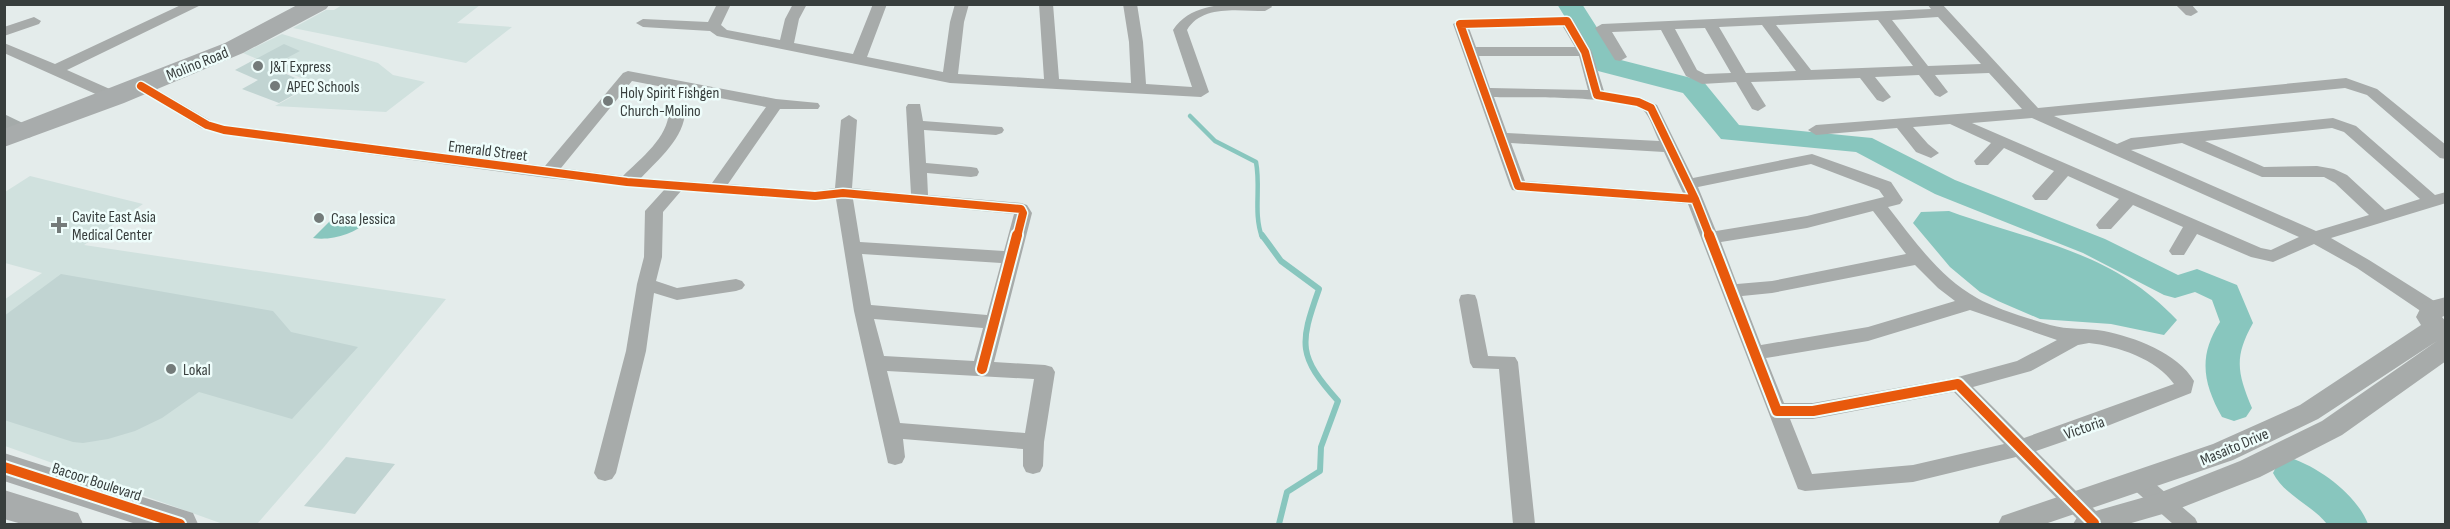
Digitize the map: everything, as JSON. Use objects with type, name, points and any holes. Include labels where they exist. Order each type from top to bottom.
[{"type":"main road","name":"Molino Road","points":[[10,130],[115,97],[249,41],[318,4]]},
{"type":"main road","name":"Bacoor Boulevard","points":[[4,466],[180,525]]},
{"type":"main road","points":[[4,504],[65,525]]},
{"type":"street","points":[[55,70],[196,4]]},
{"type":"street","points":[[713,26],[724,4]]},
{"type":"street","points":[[786,47],[792,19],[800,4]]},
{"type":"street","points":[[858,61],[880,4]]},
{"type":"street","points":[[950,78],[957,22],[962,4]]},
{"type":"street","points":[[1046,4],[1052,84]]},
{"type":"street","points":[[1130,4],[1139,90]]},
{"type":"street","points":[[643,23],[713,26],[722,33],[950,78],[1201,92],[1180,30],[1183,20],[1195,12],[1265,7]]},
{"type":"street","points":[[1620,57],[1602,28],[1882,16],[1938,9],[2034,113],[2315,237],[2363,264],[2441,325]]},
{"type":"street","points":[[1882,16],[1940,92]]},
{"type":"street","points":[[4,32],[34,21]]},
{"type":"street","points":[[1597,95],[1585,52],[1567,21],[1460,24],[1518,186],[1692,191],[1812,159],[1886,186],[1894,201],[1807,222],[1710,237]]},
{"type":"street","points":[[1766,21],[1807,75]]},
{"type":"street","points":[[1710,24],[1758,106]]},
{"type":"street","points":[[1666,26],[1695,77],[1702,79],[1992,68]]},
{"type":"street","points":[[4,47],[115,97]]},
{"type":"street","points":[[1470,51],[1585,52]]},
{"type":"street","points":[[1864,73],[1883,97]]},
{"type":"street","points":[[548,173],[628,76],[776,104],[812,106]]},
{"type":"street","points":[[1816,130],[2034,113],[2346,83],[2372,92],[2445,154]]},
{"type":"street","name":"Emerald Street","points":[[141,86],[207,125],[224,130],[627,182],[815,195],[843,193],[1021,209],[1023,213],[1011,258]]},
{"type":"street","points":[[1484,92],[1597,95],[1638,102],[1651,108],[1692,191],[1777,411],[1813,411],[1958,384],[2031,363],[2079,337]]},
{"type":"street","points":[[716,189],[776,104]]},
{"type":"street","points":[[914,107],[920,199]]},
{"type":"street","points":[[627,182],[672,132],[678,120],[677,111]]},
{"type":"street","points":[[849,120],[843,193],[863,311],[892,430],[894,457]]},
{"type":"street","points":[[1952,120],[2257,253],[2273,256],[2315,237],[2439,199]]},
{"type":"street","points":[[2118,150],[2131,143],[2333,123],[2350,129],[2439,199]]},
{"type":"street","points":[[915,124],[996,130]]},
{"type":"street","points":[[1902,124],[1922,148],[1931,153]]},
{"type":"street","points":[[1501,138],[1669,147]]},
{"type":"street","points":[[2185,138],[2262,172],[2317,171],[2328,173],[2341,179],[2381,216]]},
{"type":"street","points":[[1982,161],[2002,141]]},
{"type":"street","points":[[918,167],[971,172]]},
{"type":"street","points":[[2041,196],[2065,169]]},
{"type":"street","points":[[605,472],[636,351],[646,284],[653,257],[654,211],[677,186]]},
{"type":"street","points":[[2105,225],[2130,198]]},
{"type":"street","points":[[1877,205],[1918,258],[1944,284],[1971,303],[2048,331],[2079,337]]},
{"type":"street","points":[[2178,251],[2193,225]]},
{"type":"street","points":[[851,247],[1011,258],[982,369]]},
{"type":"street","points":[[1731,291],[1772,287],[1888,262],[1918,258]]},
{"type":"street","points":[[646,284],[677,294],[736,285]]},
{"type":"street","points":[[1468,300],[1480,363],[1508,362],[1524,525]]},
{"type":"street","points":[[1755,353],[1868,334],[1971,303]]},
{"type":"street","points":[[863,311],[994,322]]},
{"type":"street","name":"Masaito Drive","points":[[2086,517],[2139,482],[2223,452],[2309,412],[2441,325]]},
{"type":"street","name":"Masaito Drive","points":[[2012,525],[2086,517],[2163,503],[2250,469],[2332,428],[2441,325]]},
{"type":"street","name":"Victoria","points":[[1777,411],[1805,483],[1926,472],[2021,448],[2120,414],[2184,388],[2184,381],[2179,374],[2149,353],[2105,338],[2079,337]]},
{"type":"street","points":[[877,363],[1045,372],[1034,442],[1034,466]]},
{"type":"street","points":[[1958,384],[2086,517]]},
{"type":"street","points":[[892,430],[1034,442]]},
{"type":"street","points":[[2139,482],[2187,525]]},
{"type":"shaded area","points":[[342,5],[480,5],[457,23],[512,27],[466,63],[293,28],[326,10],[334,10]]},
{"type":"shaded area","points":[[282,34],[378,63],[393,75],[425,82],[386,112],[275,106],[315,84],[243,53]]},
{"type":"shaded area","points":[[30,176],[143,204],[84,245],[446,299],[257,524],[223,524],[5,446],[4,300],[42,273],[5,263],[5,192]]},
{"type":"water","points":[[1949,211],[2070,251],[2098,263],[2152,296],[2177,320],[2164,335],[2111,324],[2040,319],[1998,301],[1980,292],[1950,267],[1913,223],[1921,212]]},
{"type":"water","points":[[334,217],[367,221],[356,230],[342,236],[313,238]]},
{"type":"building","points":[[284,44],[300,51],[270,67],[307,83],[291,91],[297,93],[279,103],[242,89],[258,80],[235,70]]},
{"type":"building","name":"Lokal","points":[[61,274],[273,311],[291,332],[358,347],[292,419],[199,392],[162,418],[135,431],[108,439],[83,443],[73,442],[4,420],[4,316]]},
{"type":"building","points":[[346,457],[395,464],[355,514],[304,506]]},
{"type":"waterway","points":[[1569,4],[1607,65],[1693,87],[1731,133],[1862,144],[1945,187],[2094,246],[2175,287],[2197,280],[2226,293],[2237,323],[2224,345],[2221,365],[2225,385],[2234,408]]},
{"type":"waterway","points":[[1190,116],[1215,141],[1256,162],[1257,209],[1262,237]]},
{"type":"waterway","points":[[1262,235],[1281,261],[1319,289],[1308,324],[1306,349],[1315,372],[1338,401],[1321,447],[1320,471],[1287,492],[1279,524]]},
{"type":"waterway","points":[[2291,473],[2332,503],[2349,524]]},
{"type":"cycle path","points":[[1695,199],[1518,186],[1460,24],[1567,21],[1585,52],[1597,95],[1638,102],[1651,108],[1695,199],[1777,411],[1813,411],[1958,384],[2094,523]]},
{"type":"cycle path","points":[[141,86],[207,125],[224,130],[627,182],[815,196],[843,193],[1021,209],[1023,213],[982,369]]},
{"type":"cycle path","points":[[4,467],[180,524]]},
{"type":"place","name":"J&T Express","points":[[258,66]]},
{"type":"place","name":"APEC Schools","points":[[275,86]]},
{"type":"place","name":"Holy Spirit Fishgen Church-Molino","points":[[608,101]]},
{"type":"place","name":"Casa Jessica","points":[[319,218]]},
{"type":"place","name":"Cavite East Asia Medical Center","points":[[59,225]]},
{"type":"place","name":"Lokal","points":[[171,369]]}]
